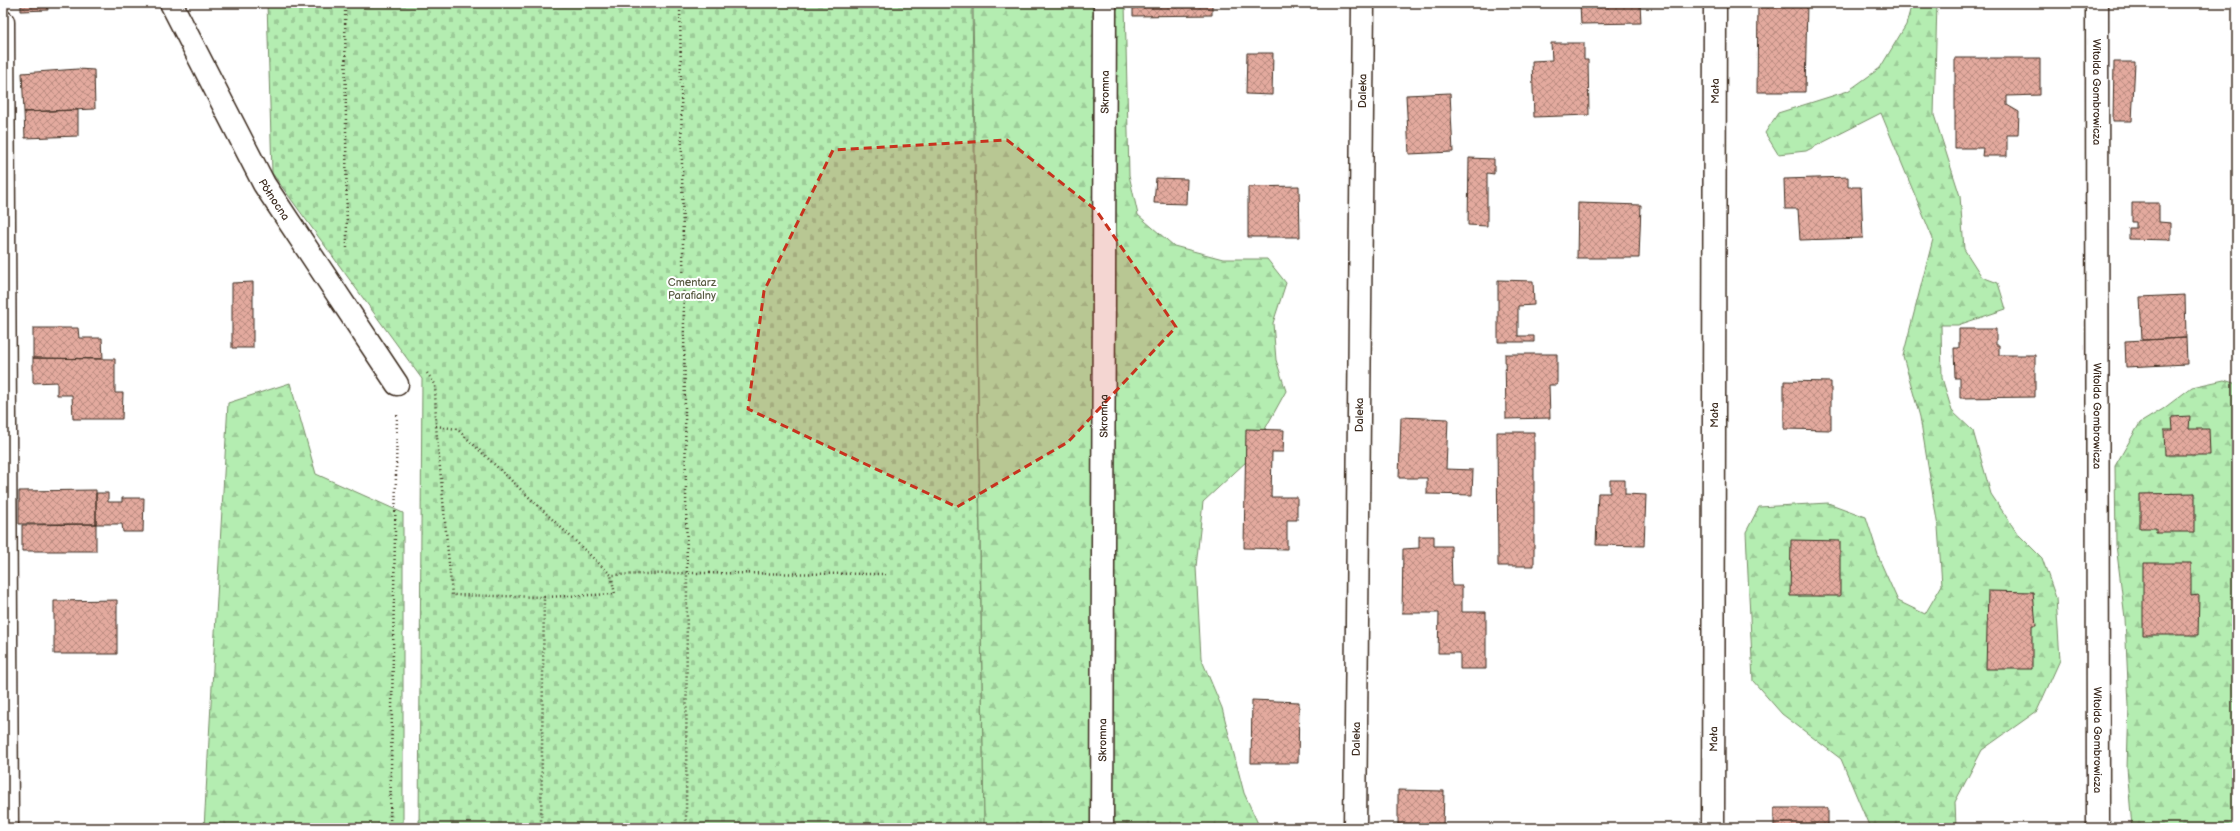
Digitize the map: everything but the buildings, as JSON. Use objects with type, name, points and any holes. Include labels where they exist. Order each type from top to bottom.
[{"type":"street","name":"Północna","points":[[171,3],[264,184],[397,384]]},
{"type":"street","name":"Skromna","points":[[1102,828],[1105,3]]},
{"type":"street","name":"Daleka","points":[[1355,828],[1363,3]]},
{"type":"street","name":"Mała","points":[[1713,828],[1715,3]]},
{"type":"street","name":"Witolda Gombrowicza","points":[[2097,3],[2098,828]]},
{"type":"street","points":[[3,22],[7,828]]},
{"type":"path","points":[[347,256],[344,4],[404,3]]},
{"type":"path","points":[[680,3],[687,573],[686,828]]},
{"type":"path","points":[[425,371],[435,384],[436,426],[452,595],[544,597],[615,594],[611,575],[457,429],[436,426]]},
{"type":"path","points":[[390,828],[397,384]]},
{"type":"path","points":[[611,575],[687,573],[886,574]]},
{"type":"path","points":[[541,828],[544,597]]},
{"type":"highlighted area","points":[[1007,140],[1096,210],[1176,327],[1068,442],[957,507],[748,409],[764,291],[833,150]]},
{"type":"green space","name":"Cmentarz Parafialny","points":[[267,3],[972,3],[984,828],[419,828],[422,379],[272,173]]},
{"type":"green space","points":[[973,3],[1125,3],[1129,175],[1138,215],[1174,246],[1223,259],[1267,259],[1286,283],[1273,323],[1276,360],[1286,391],[1248,460],[1203,502],[1196,567],[1201,658],[1222,708],[1244,793],[1260,828],[984,828]]},
{"type":"green space","points":[[1912,3],[1937,3],[1934,115],[1960,196],[1964,249],[1982,277],[1998,283],[2006,309],[1958,325],[1941,325],[1942,378],[1952,411],[1973,431],[1991,494],[2017,533],[2042,558],[2056,598],[2060,660],[2037,711],[1982,750],[1955,802],[1956,828],[1870,828],[1841,759],[1782,714],[1753,681],[1746,532],[1759,507],[1828,503],[1866,517],[1880,561],[1898,601],[1925,614],[1942,585],[1938,527],[1920,417],[1903,356],[1933,239],[1881,113],[1806,151],[1778,154],[1765,133],[1778,113],[1848,91],[1880,68],[1906,25]]},
{"type":"green space","points":[[2224,380],[2237,384],[2237,828],[2132,828],[2127,767],[2129,706],[2125,618],[2116,545],[2115,466],[2140,423],[2163,409],[2192,387]]},
{"type":"green space","points":[[290,383],[316,474],[403,513],[403,828],[204,828],[228,403]]}]
